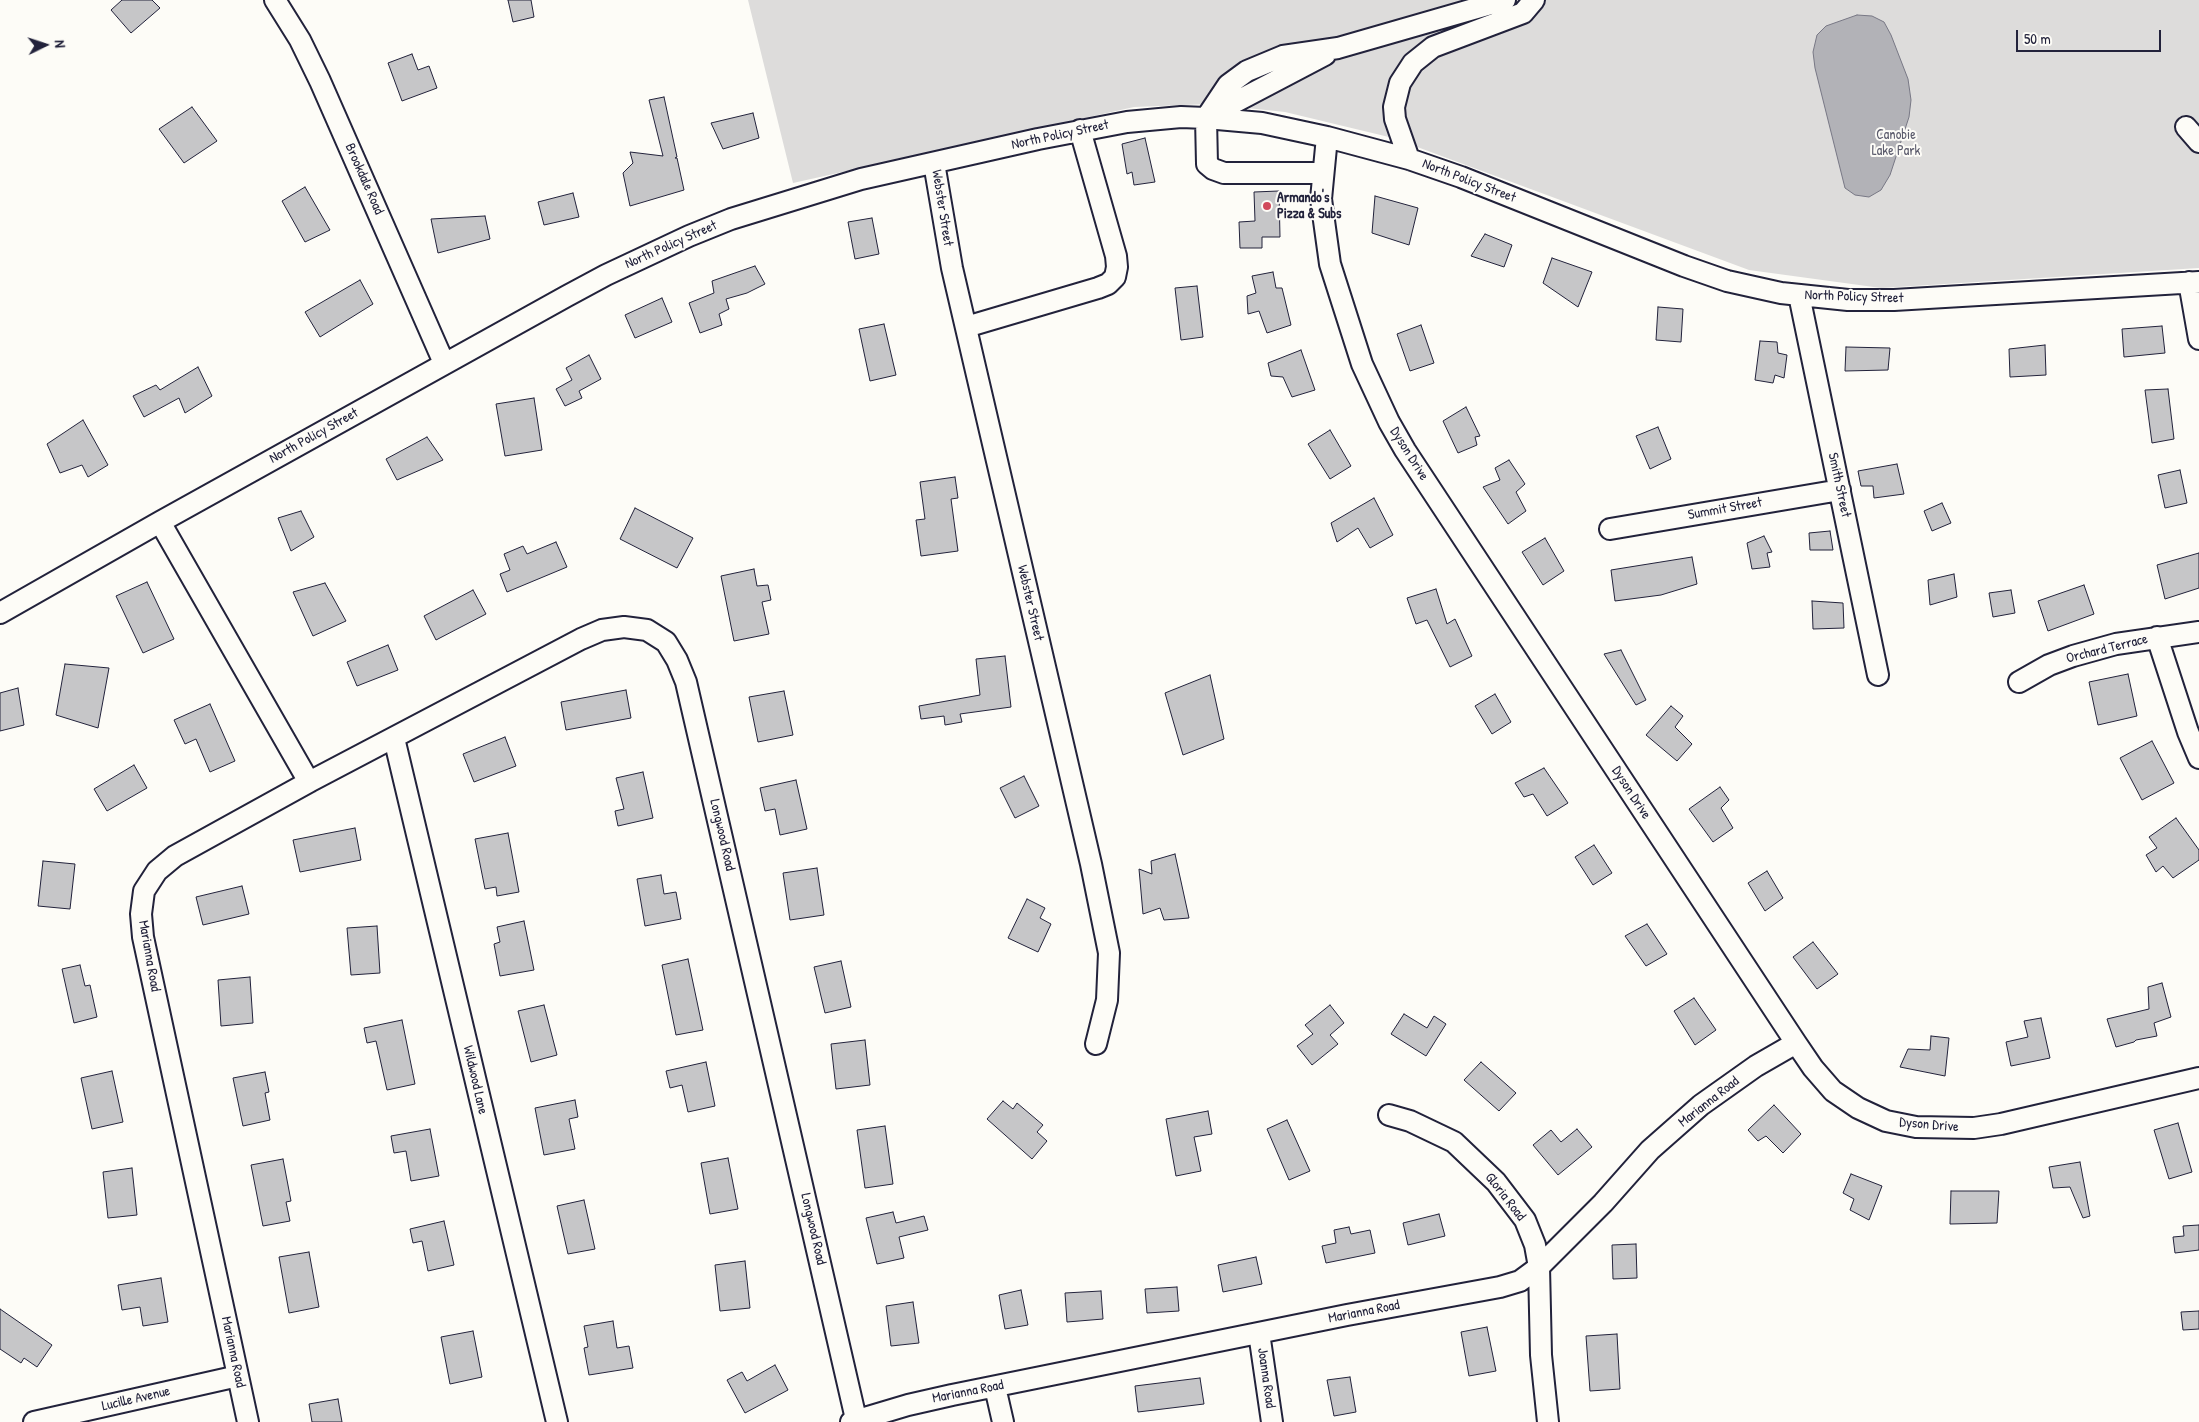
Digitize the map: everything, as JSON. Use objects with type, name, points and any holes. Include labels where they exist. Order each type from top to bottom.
[{"type":"street","name":"Brookdale Road","points":[[274,0],[300,40],[320,81],[444,364]]},
{"type":"street","points":[[1322,173],[1224,172],[1213,169],[1208,164],[1206,118],[1338,48],[1506,0]]},
{"type":"street","points":[[1410,159],[1395,119],[1394,107],[1400,83],[1413,62],[1433,48],[1523,13],[1534,0]]},
{"type":"street","name":"North Policy Street","points":[[0,613],[160,522],[606,275],[689,236],[732,219],[861,179],[1080,130],[1150,119],[1206,118],[1262,123],[1327,137],[1410,159],[1461,177],[1710,275],[1752,288],[1848,300],[1894,300],[2194,282]]},
{"type":"street","points":[[966,327],[1098,288],[1108,284],[1115,277],[1116,256],[1080,130]]},
{"type":"street","name":"Dyson Drive","points":[[1327,137],[1322,173],[1322,215],[1330,264],[1362,364],[1389,422],[1405,450],[1796,1043],[1813,1068],[1833,1091],[1858,1108],[1886,1121],[1916,1127],[1944,1129],[2002,1124],[2199,1078]]},
{"type":"street","name":"Webster Street","points":[[934,162],[945,230],[966,327],[1091,864],[1109,953],[1107,1000],[1096,1044]]},
{"type":"street","points":[[2194,282],[2199,339]]},
{"type":"street","name":"Smith Street","points":[[1799,295],[1878,675]]},
{"type":"street","name":"Summit Street","points":[[1610,528],[1840,490]]},
{"type":"street","points":[[160,522],[309,782]]},
{"type":"street","name":"Longwood Road","points":[[309,782],[602,630],[624,627],[647,630],[666,642],[677,660],[686,682],[854,1421]]},
{"type":"street","name":"Orchard Terrace","points":[[2019,682],[2073,656],[2116,644],[2199,632]]},
{"type":"street","points":[[2157,637],[2188,732],[2199,758]]},
{"type":"street","name":"Wildwood Lane","points":[[394,738],[557,1422]]},
{"type":"street","name":"Marianna Road","points":[[248,1422],[142,937],[141,914],[144,891],[157,871],[175,856],[309,782]]},
{"type":"street","name":"Marianna Road","points":[[854,1421],[908,1405],[1346,1314],[1500,1287],[1520,1281],[1539,1267],[1603,1203],[1650,1150],[1701,1105],[1756,1066],[1796,1043]]},
{"type":"street","name":"Gloria Road","points":[[1389,1115],[1410,1121],[1454,1142],[1470,1155],[1496,1182],[1525,1220],[1535,1245],[1539,1267],[1541,1355],[1548,1422]]},
{"type":"street","name":"Joanna Road","points":[[1259,1333],[1272,1422]]},
{"type":"street","name":"Lucille Avenue","points":[[34,1422],[238,1376]]},
{"type":"street","points":[[995,1387],[1003,1422]]},
{"type":"green space","name":"Canobie Lake Park","points":[[748,0],[2199,0],[2199,268],[1881,288],[1749,270],[1393,138],[1285,112],[1209,104],[1134,107],[793,183]]},
{"type":"shaded area","points":[[1857,15],[1872,16],[1884,22],[1908,79],[1911,100],[1909,117],[1890,175],[1881,190],[1869,197],[1855,195],[1845,188],[1815,68],[1813,52],[1817,35],[1826,26]]},
{"type":"building","points":[[122,0],[152,0],[160,8],[131,33],[111,10]]},
{"type":"building","points":[[508,0],[531,0],[534,17],[513,22]]},
{"type":"building","points":[[412,54],[418,70],[429,66],[437,88],[402,101],[388,63]]},
{"type":"building","points":[[664,97],[677,157],[675,158],[677,158],[684,190],[630,206],[623,173],[633,163],[630,152],[663,156],[649,100]]},
{"type":"building","points":[[192,107],[217,141],[184,163],[159,129]]},
{"type":"building","points":[[753,113],[759,138],[723,149],[711,123]]},
{"type":"building","points":[[1145,138],[1155,182],[1134,185],[1132,172],[1127,174],[1122,144]]},
{"type":"building","points":[[305,187],[330,230],[305,242],[282,201]]},
{"type":"building","name":"Armando's Pizza & Subs","points":[[1279,191],[1280,237],[1262,237],[1262,248],[1240,248],[1239,222],[1255,221],[1254,192]]},
{"type":"building","points":[[573,193],[579,217],[544,225],[538,202]]},
{"type":"building","points":[[1375,196],[1418,208],[1409,245],[1372,233]]},
{"type":"building","points":[[485,216],[490,239],[438,253],[431,219]]},
{"type":"building","points":[[872,218],[879,254],[855,259],[848,222]]},
{"type":"building","points":[[1485,234],[1512,245],[1504,267],[1471,256]]},
{"type":"building","points":[[1552,258],[1592,272],[1578,307],[1543,283]]},
{"type":"building","points":[[755,266],[765,284],[747,293],[726,299],[729,309],[719,314],[722,325],[700,333],[689,303],[714,293],[712,281]]},
{"type":"building","points":[[1273,272],[1276,288],[1282,288],[1291,325],[1267,333],[1259,311],[1248,314],[1247,296],[1256,293],[1252,276]]},
{"type":"building","points":[[360,280],[373,304],[320,337],[305,312]]},
{"type":"building","points":[[1197,286],[1203,337],[1181,340],[1175,288]]},
{"type":"building","points":[[662,298],[672,322],[635,338],[625,315]]},
{"type":"building","points":[[1658,307],[1683,309],[1681,342],[1656,340]]},
{"type":"building","points":[[884,324],[896,375],[870,381],[859,329]]},
{"type":"building","points":[[1421,325],[1434,363],[1410,371],[1397,334]]},
{"type":"building","points":[[2162,326],[2165,353],[2124,357],[2122,329]]},
{"type":"building","points":[[1760,341],[1777,342],[1778,353],[1787,355],[1784,378],[1775,375],[1773,383],[1755,380]]},
{"type":"building","points":[[2045,345],[2046,375],[2010,377],[2009,349]]},
{"type":"building","points":[[1846,347],[1890,348],[1888,370],[1845,371]]},
{"type":"building","points":[[1301,350],[1315,390],[1292,397],[1283,377],[1271,376],[1268,363]]},
{"type":"building","points":[[589,355],[601,379],[579,391],[582,398],[565,406],[556,389],[572,380],[566,368]]},
{"type":"building","points":[[198,367],[212,396],[185,413],[179,398],[144,417],[133,396],[156,385],[160,390]]},
{"type":"building","points":[[2168,389],[2174,439],[2152,443],[2145,390]]},
{"type":"building","points":[[534,398],[542,450],[505,456],[496,404]]},
{"type":"building","points":[[1466,407],[1480,436],[1475,437],[1477,445],[1458,453],[1443,421]]},
{"type":"building","points":[[83,420],[108,465],[88,477],[82,465],[60,473],[47,444]]},
{"type":"building","points":[[1658,427],[1671,459],[1650,469],[1636,436]]},
{"type":"building","points":[[1330,430],[1351,466],[1330,479],[1308,444]]},
{"type":"building","points":[[427,437],[443,460],[397,480],[386,459]]},
{"type":"building","points":[[1509,460],[1525,484],[1516,492],[1526,511],[1508,524],[1483,487],[1500,480],[1495,468]]},
{"type":"building","points":[[1897,464],[1904,494],[1874,498],[1873,486],[1861,486],[1858,471]]},
{"type":"building","points":[[2180,470],[2187,503],[2165,508],[2158,475]]},
{"type":"building","points":[[955,477],[958,498],[951,499],[958,551],[921,556],[916,520],[925,519],[920,482]]},
{"type":"building","points":[[1374,498],[1393,535],[1370,548],[1358,528],[1337,542],[1331,523]]},
{"type":"building","points":[[1942,503],[1951,523],[1932,531],[1924,511]]},
{"type":"building","points":[[635,508],[693,538],[677,568],[620,539]]},
{"type":"building","points":[[301,511],[314,537],[291,551],[278,518]]},
{"type":"building","points":[[1830,531],[1833,550],[1810,550],[1809,533]]},
{"type":"building","points":[[1764,536],[1772,552],[1767,553],[1770,567],[1752,569],[1747,543]]},
{"type":"building","points":[[1545,538],[1564,571],[1543,585],[1522,552]]},
{"type":"building","points":[[556,542],[567,567],[507,592],[500,574],[510,570],[504,554],[523,546],[527,554]]},
{"type":"building","points":[[2199,553],[2199,588],[2165,599],[2157,565]]},
{"type":"building","points":[[1692,557],[1697,584],[1661,595],[1615,601],[1611,570]]},
{"type":"building","points":[[754,569],[757,586],[768,585],[771,600],[762,602],[769,634],[734,641],[721,576]]},
{"type":"building","points":[[1954,574],[1957,597],[1930,605],[1928,580]]},
{"type":"building","points":[[147,582],[174,639],[143,653],[116,596]]},
{"type":"building","points":[[325,583],[346,621],[313,636],[293,592]]},
{"type":"building","points":[[2084,585],[2094,614],[2048,631],[2038,601]]},
{"type":"building","points":[[1436,589],[1447,624],[1455,619],[1472,656],[1450,667],[1427,620],[1416,624],[1407,598]]},
{"type":"building","points":[[473,590],[486,614],[436,640],[424,616]]},
{"type":"building","points":[[2011,590],[2015,613],[1993,617],[1989,593]]},
{"type":"building","points":[[1812,601],[1843,603],[1844,628],[1813,629]]},
{"type":"building","points":[[388,645],[398,670],[357,686],[347,662]]},
{"type":"building","points":[[1621,650],[1646,700],[1636,705],[1604,654]]},
{"type":"building","points":[[1005,656],[1011,707],[960,714],[962,722],[945,725],[944,716],[921,719],[919,706],[980,695],[976,659]]},
{"type":"building","points":[[65,664],[109,668],[98,728],[56,715]]},
{"type":"building","points":[[2128,674],[2137,716],[2098,725],[2089,682]]},
{"type":"building","points":[[1210,675],[1224,739],[1183,755],[1165,693]]},
{"type":"building","points":[[18,688],[24,725],[0,731],[0,693]]},
{"type":"building","points":[[626,690],[631,718],[566,730],[561,702]]},
{"type":"building","points":[[784,691],[793,735],[758,742],[749,697]]},
{"type":"building","points":[[1495,694],[1511,722],[1492,734],[1475,706]]},
{"type":"building","points":[[210,704],[235,761],[210,772],[196,739],[185,744],[174,720]]},
{"type":"building","points":[[1671,706],[1683,716],[1675,727],[1692,744],[1677,761],[1646,735]]},
{"type":"building","points":[[505,737],[516,766],[474,782],[463,754]]},
{"type":"building","points":[[2152,741],[2174,783],[2142,800],[2120,758]]},
{"type":"building","points":[[134,765],[147,788],[107,811],[94,789]]},
{"type":"building","points":[[1544,768],[1568,803],[1547,816],[1533,794],[1524,797],[1515,783]]},
{"type":"building","points":[[643,772],[653,818],[618,826],[615,811],[624,809],[616,778]]},
{"type":"building","points":[[1024,776],[1039,806],[1015,818],[1000,788]]},
{"type":"building","points":[[796,780],[807,829],[780,835],[775,809],[765,811],[760,788]]},
{"type":"building","points":[[1720,787],[1729,800],[1721,808],[1733,828],[1713,842],[1689,809]]},
{"type":"building","points":[[2176,818],[2199,850],[2199,860],[2173,878],[2163,866],[2156,872],[2146,855],[2157,848],[2149,837]]},
{"type":"building","points":[[355,828],[361,860],[300,872],[293,840]]},
{"type":"building","points":[[508,833],[519,892],[497,896],[496,887],[485,889],[475,839]]},
{"type":"building","points":[[1594,845],[1612,873],[1593,885],[1575,857]]},
{"type":"building","points":[[1175,854],[1189,918],[1164,920],[1160,908],[1143,914],[1139,869],[1152,874],[1151,861]]},
{"type":"building","points":[[43,861],[75,864],[70,909],[38,906]]},
{"type":"building","points":[[817,868],[824,915],[790,920],[783,873]]},
{"type":"building","points":[[1767,871],[1783,898],[1765,911],[1748,883]]},
{"type":"building","points":[[661,875],[664,894],[676,892],[681,919],[645,926],[637,879]]},
{"type":"building","points":[[242,886],[249,914],[203,925],[196,897]]},
{"type":"building","points":[[1027,899],[1045,908],[1040,918],[1051,924],[1038,952],[1008,938]]},
{"type":"building","points":[[524,921],[534,970],[500,976],[494,944],[500,942],[497,927]]},
{"type":"building","points":[[1647,924],[1667,954],[1646,966],[1625,936]]},
{"type":"building","points":[[377,926],[380,973],[351,975],[347,928]]},
{"type":"building","points":[[1813,942],[1838,974],[1817,989],[1793,957]]},
{"type":"building","points":[[688,959],[703,1030],[676,1035],[662,965]]},
{"type":"building","points":[[841,961],[851,1007],[825,1013],[814,967]]},
{"type":"building","points":[[80,965],[85,986],[90,985],[97,1017],[74,1023],[62,969]]},
{"type":"building","points":[[250,977],[253,1023],[221,1026],[218,980]]},
{"type":"building","points":[[2162,983],[2171,1017],[2154,1023],[2157,1036],[2136,1040],[2116,1047],[2107,1019],[2149,1009],[2148,987]]},
{"type":"building","points":[[1694,998],[1716,1030],[1695,1045],[1674,1011]]},
{"type":"building","points":[[544,1005],[557,1055],[531,1062],[518,1011]]},
{"type":"building","points":[[1330,1005],[1344,1023],[1330,1035],[1338,1044],[1312,1065],[1297,1046],[1313,1034],[1305,1025]]},
{"type":"building","points":[[1404,1014],[1427,1028],[1434,1016],[1446,1024],[1426,1056],[1391,1034]]},
{"type":"building","points":[[2041,1018],[2050,1058],[2011,1066],[2006,1042],[2028,1037],[2024,1021]]},
{"type":"building","points":[[402,1020],[415,1084],[387,1090],[376,1041],[367,1043],[364,1028]]},
{"type":"building","points":[[1931,1036],[1949,1038],[1945,1076],[1900,1067],[1908,1049],[1930,1050]]},
{"type":"building","points":[[865,1040],[870,1085],[836,1089],[831,1044]]},
{"type":"building","points":[[706,1062],[715,1106],[688,1112],[682,1085],[670,1088],[666,1071]]},
{"type":"building","points":[[1481,1062],[1516,1093],[1499,1111],[1464,1080]]},
{"type":"building","points":[[112,1071],[123,1122],[92,1129],[81,1078]]},
{"type":"building","points":[[265,1072],[269,1092],[265,1093],[270,1120],[243,1126],[233,1078]]},
{"type":"building","points":[[575,1100],[578,1117],[569,1119],[575,1149],[544,1155],[535,1108]]},
{"type":"building","points":[[1003,1101],[1013,1109],[1017,1103],[1043,1125],[1037,1132],[1047,1141],[1032,1159],[987,1119]]},
{"type":"building","points":[[1774,1105],[1801,1134],[1783,1153],[1766,1136],[1758,1141],[1748,1130]]},
{"type":"building","points":[[1208,1111],[1212,1134],[1194,1137],[1201,1171],[1176,1176],[1166,1119]]},
{"type":"building","points":[[1287,1120],[1310,1171],[1289,1180],[1267,1129]]},
{"type":"building","points":[[2178,1123],[2192,1172],[2169,1179],[2154,1130]]},
{"type":"building","points":[[885,1126],[893,1184],[865,1188],[857,1130]]},
{"type":"building","points":[[430,1129],[439,1176],[411,1181],[406,1151],[394,1153],[391,1136]]},
{"type":"building","points":[[1577,1129],[1592,1147],[1558,1175],[1533,1145],[1551,1130],[1561,1142]]},
{"type":"building","points":[[728,1158],[738,1209],[710,1214],[701,1163]]},
{"type":"building","points":[[283,1159],[291,1201],[286,1202],[290,1221],[263,1226],[251,1165]]},
{"type":"building","points":[[2080,1162],[2090,1216],[2083,1218],[2070,1187],[2053,1188],[2049,1167]]},
{"type":"building","points":[[132,1168],[137,1215],[108,1218],[103,1172]]},
{"type":"building","points":[[1851,1174],[1882,1186],[1869,1220],[1850,1210],[1854,1199],[1843,1193]]},
{"type":"building","points":[[1951,1191],[1999,1191],[1997,1223],[1950,1224]]},
{"type":"building","points":[[584,1200],[595,1249],[568,1254],[557,1206]]},
{"type":"building","points":[[893,1212],[896,1223],[924,1216],[928,1230],[899,1237],[904,1258],[877,1264],[866,1218]]},
{"type":"building","points":[[1439,1214],[1445,1236],[1408,1245],[1403,1223]]},
{"type":"building","points":[[444,1221],[454,1265],[428,1271],[422,1241],[413,1243],[410,1229]]},
{"type":"building","points":[[2199,1225],[2199,1250],[2175,1253],[2173,1237],[2184,1236],[2183,1226]]},
{"type":"building","points":[[1349,1227],[1351,1234],[1370,1230],[1375,1253],[1326,1263],[1322,1246],[1336,1243],[1334,1230]]},
{"type":"building","points":[[1636,1244],[1637,1278],[1613,1279],[1612,1245]]},
{"type":"building","points":[[309,1252],[319,1307],[289,1313],[279,1257]]},
{"type":"building","points":[[1256,1257],[1262,1284],[1223,1292],[1218,1265]]},
{"type":"building","points":[[745,1261],[750,1308],[720,1311],[715,1265]]},
{"type":"building","points":[[161,1278],[168,1322],[143,1326],[140,1307],[122,1310],[118,1285]]},
{"type":"building","points":[[1177,1287],[1179,1311],[1147,1313],[1145,1289]]},
{"type":"building","points":[[1021,1290],[1028,1325],[1005,1329],[999,1295]]},
{"type":"building","points":[[1101,1291],[1103,1319],[1067,1322],[1065,1293]]},
{"type":"building","points":[[913,1302],[919,1343],[891,1346],[886,1306]]},
{"type":"building","points":[[0,1309],[52,1345],[37,1367],[24,1358],[21,1363],[0,1349]]},
{"type":"building","points":[[2199,1311],[2199,1329],[2183,1330],[2181,1312]]},
{"type":"building","points":[[613,1321],[617,1348],[629,1346],[633,1368],[589,1375],[584,1348],[588,1347],[584,1326]]},
{"type":"building","points":[[1487,1327],[1496,1371],[1469,1376],[1461,1332]]},
{"type":"building","points":[[473,1331],[482,1377],[450,1384],[441,1337]]},
{"type":"building","points":[[1617,1334],[1620,1389],[1590,1391],[1586,1336]]},
{"type":"building","points":[[775,1365],[788,1390],[745,1413],[727,1380],[742,1372],[747,1381]]},
{"type":"building","points":[[1350,1377],[1356,1412],[1334,1416],[1327,1380]]},
{"type":"building","points":[[1200,1378],[1204,1404],[1138,1412],[1135,1386]]},
{"type":"building","points":[[338,1399],[342,1422],[312,1422],[309,1404]]},
{"type":"place","name":"Armando's Pizza & Subs","points":[[1267,206]]}]
